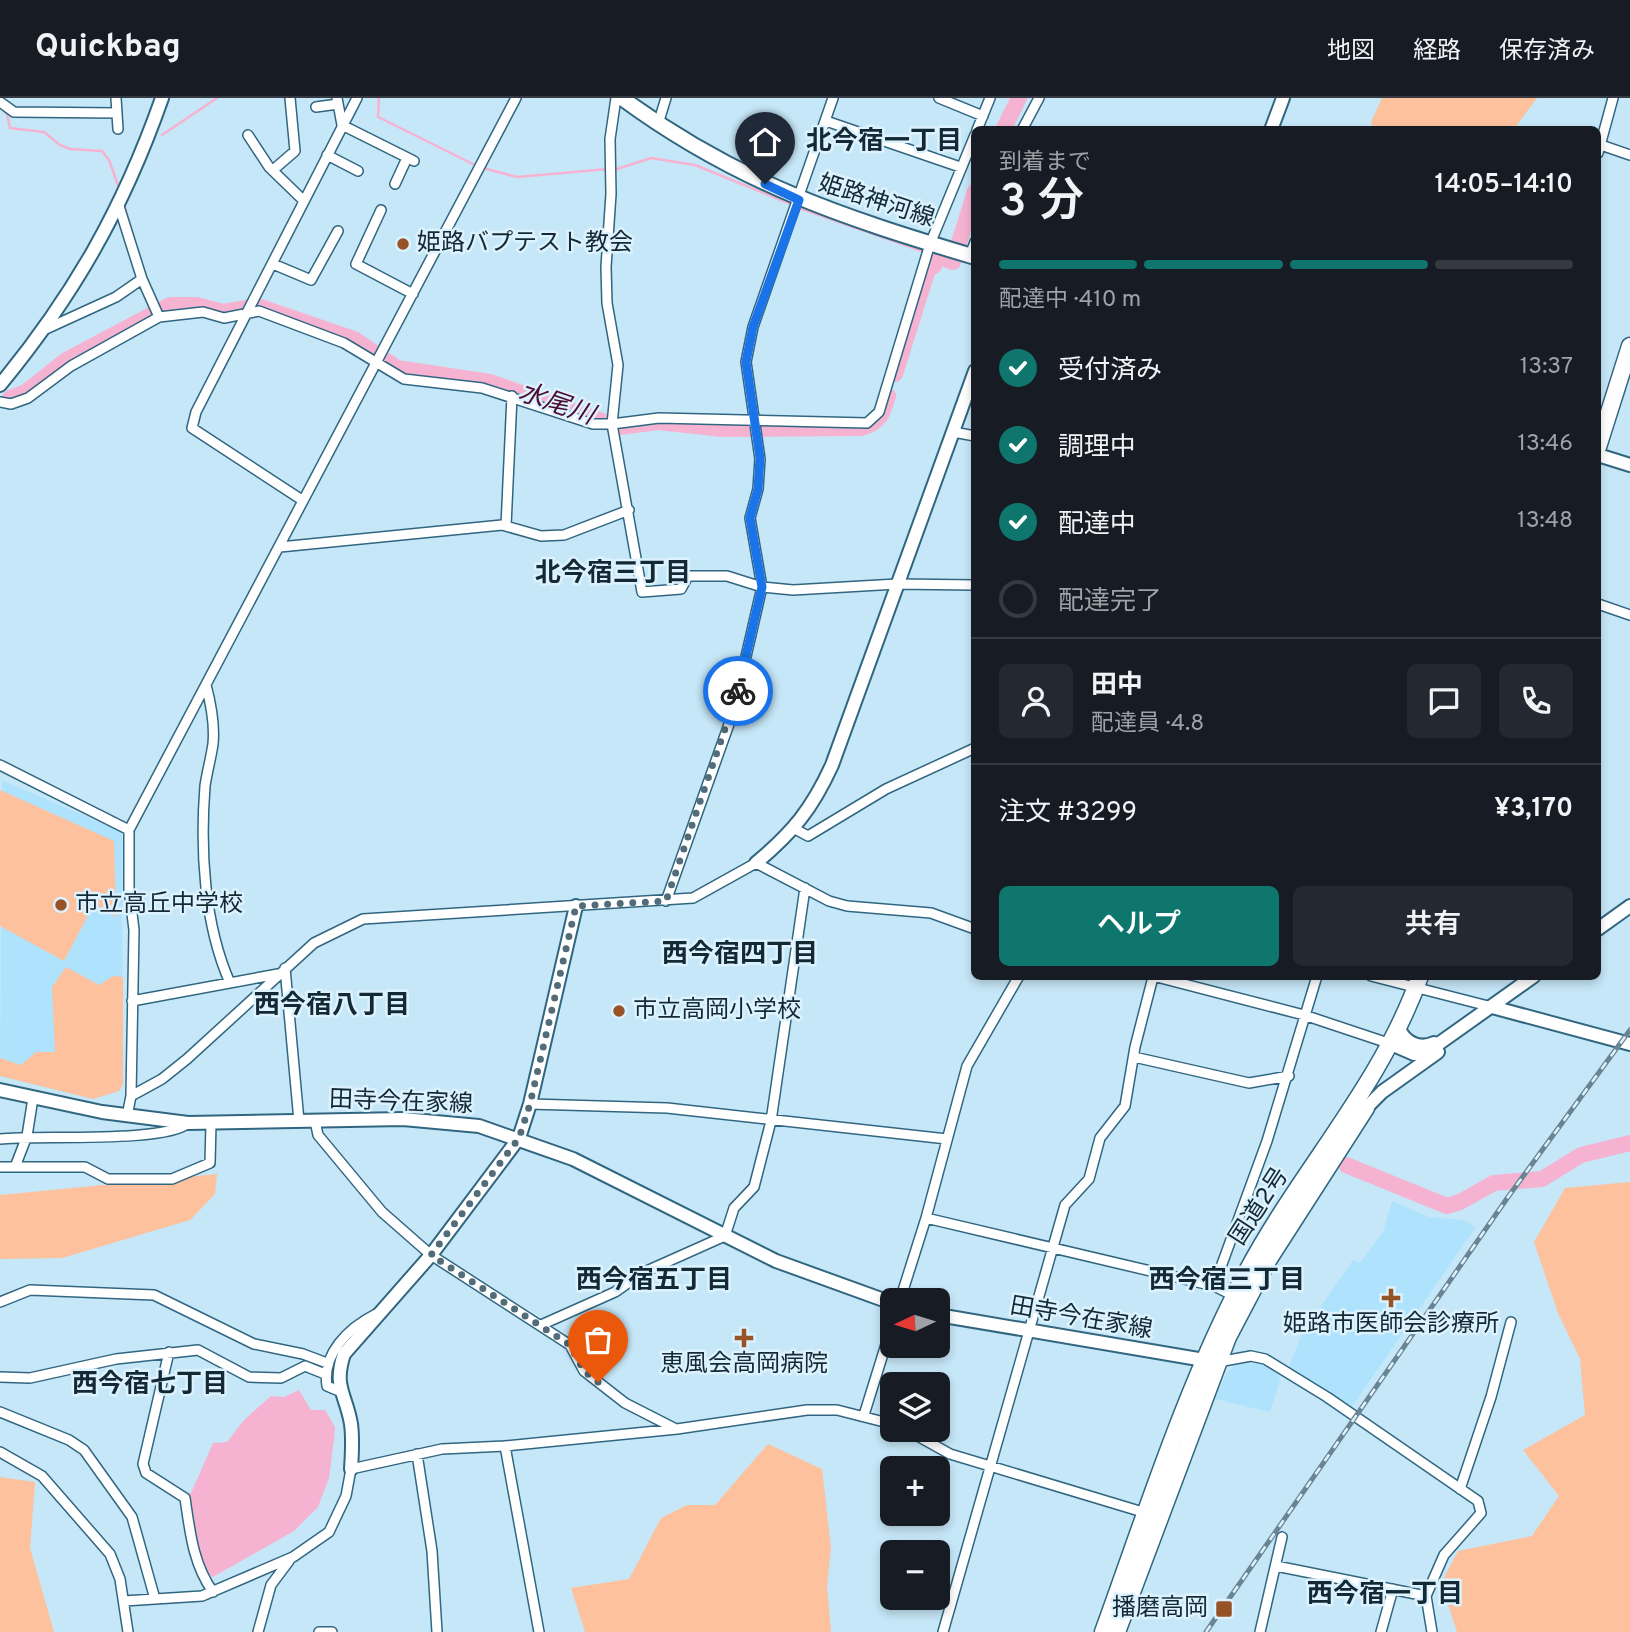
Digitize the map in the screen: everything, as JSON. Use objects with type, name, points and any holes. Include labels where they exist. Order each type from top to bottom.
[{"type":"highway","points":[[1601,438],[1630,346]]},
{"type":"highway","name":"国道2号","points":[[1117,1632],[1234,1296],[1260,1247],[1391,1044],[1418,982]]},
{"type":"highway","name":"国道2号","points":[[1103,1632],[1146,1513],[1211,1361],[1269,1259],[1366,1108]]},
{"type":"main road","name":"姫路神河線","points":[[622,98],[719,162],[799,200],[933,244],[971,252]]},
{"type":"street","points":[[116,98],[118,129]]},
{"type":"street","points":[[0,385],[46,329],[78,280],[146,144],[162,98]]},
{"type":"street","points":[[273,170],[295,150],[290,98]]},
{"type":"street","points":[[302,499],[192,428],[196,412],[356,98]]},
{"type":"street","points":[[127,1116],[131,1096],[134,930],[129,889],[129,830],[516,98]]},
{"type":"street","points":[[616,98],[610,139],[611,194],[606,267],[607,303],[618,365],[612,424],[642,592],[681,589],[688,576],[727,576],[762,587],[793,590],[897,584],[971,585]]},
{"type":"street","points":[[658,124],[666,98]]},
{"type":"street","points":[[666,901],[733,713],[762,587],[750,518],[758,489],[760,458],[746,362],[753,327],[834,98]]},
{"type":"street","points":[[939,98],[983,116]]},
{"type":"street","points":[[979,126],[990,98]]},
{"type":"street","points":[[1024,126],[1039,98]]},
{"type":"street","points":[[1272,126],[1283,98]]},
{"type":"street","points":[[1601,141],[1614,98]]},
{"type":"street","points":[[316,107],[338,101],[342,125]]},
{"type":"street","points":[[0,102],[14,112],[117,113]]},
{"type":"street","points":[[826,121],[960,167]]},
{"type":"street","points":[[342,125],[410,160],[395,184]]},
{"type":"street","points":[[248,135],[273,170],[304,201]]},
{"type":"street","points":[[0,402],[10,404],[28,398],[71,366],[159,317],[203,312],[224,318],[259,311],[313,329],[344,343],[404,379],[482,388],[593,424],[659,418],[755,428],[867,423],[878,412],[933,244],[971,144]]},
{"type":"street","points":[[1601,148],[1630,155]]},
{"type":"street","points":[[327,155],[358,171]]},
{"type":"street","points":[[118,203],[142,279],[159,317]]},
{"type":"street","points":[[381,210],[355,264],[413,294]]},
{"type":"street","points":[[273,264],[312,281],[338,231]]},
{"type":"street","points":[[46,329],[116,298],[142,279]]},
{"type":"street","points":[[131,1096],[162,1079],[187,1059],[314,943],[363,919],[693,898],[757,863],[795,829],[815,803],[832,765],[971,382]]},
{"type":"street","points":[[506,526],[512,396]]},
{"type":"street","points":[[953,432],[971,435]]},
{"type":"street","points":[[1601,456],[1630,465]]},
{"type":"street","points":[[280,547],[506,526],[541,536],[564,535],[629,510]]},
{"type":"street","points":[[1601,605],[1630,615]]},
{"type":"street","points":[[206,685],[213,714],[213,743],[205,784],[203,845],[217,952],[230,983]]},
{"type":"street","points":[[795,829],[808,836],[886,789],[971,750]]},
{"type":"street","points":[[0,765],[129,830]]},
{"type":"street","points":[[757,863],[847,906],[932,913],[971,928]]},
{"type":"street","points":[[541,1325],[615,1292],[642,1273],[725,1236],[734,1209],[754,1187],[771,1121],[805,888]]},
{"type":"street","points":[[124,1601],[213,1592],[293,1557],[329,1532],[346,1496],[351,1469],[351,1423],[339,1391],[338,1371],[344,1354],[431,1255],[519,1138],[530,1104],[576,906]]},
{"type":"street","points":[[1601,927],[1630,906]]},
{"type":"street","points":[[132,1001],[282,971]]},
{"type":"street","points":[[282,971],[299,1121]]},
{"type":"street","points":[[904,1288],[926,1218],[967,1066],[984,1031],[1016,980]]},
{"type":"street","points":[[943,1632],[1065,1205],[1089,1179],[1100,1138],[1125,1105],[1134,1057],[1154,980]]},
{"type":"street","points":[[1167,980],[1304,1015],[1419,1054],[1427,1052],[1529,980]]},
{"type":"street","points":[[1214,1286],[1289,1076],[1316,980]]},
{"type":"street","points":[[1418,982],[1492,1007],[1630,1044]]},
{"type":"street","points":[[1366,1108],[1381,1093],[1472,1028],[1492,1007]]},
{"type":"street","points":[[1399,1028],[1406,1040],[1420,1046],[1444,1039]]},
{"type":"street","points":[[1134,1057],[1248,1083],[1289,1076]]},
{"type":"street","name":"田寺今在家線","points":[[0,1090],[127,1116],[188,1123],[429,1120],[479,1126],[573,1159],[725,1236],[827,1282],[880,1299]]},
{"type":"street","points":[[15,1167],[27,1136],[33,1098]]},
{"type":"street","points":[[530,1104],[667,1108],[947,1139]]},
{"type":"street","points":[[315,1121],[318,1135],[382,1212],[431,1255],[570,1345],[584,1371],[611,1393],[652,1419],[677,1429]]},
{"type":"street","points":[[0,1139],[143,1134],[182,1129],[188,1123]]},
{"type":"street","points":[[0,1167],[85,1167],[108,1179],[173,1179],[210,1163],[211,1123]]},
{"type":"street","points":[[926,1218],[1214,1286],[1234,1296]]},
{"type":"street","points":[[0,1302],[30,1290],[154,1294],[254,1344],[303,1354],[327,1363]]},
{"type":"street","points":[[339,1391],[327,1386],[327,1363],[344,1337],[367,1319],[381,1313]]},
{"type":"street","name":"田寺今在家線","points":[[950,1317],[1211,1361]]},
{"type":"street","points":[[1460,1489],[1491,1397],[1511,1322]]},
{"type":"street","points":[[0,1377],[30,1378],[116,1359],[198,1350],[249,1377],[281,1378],[305,1366],[326,1374]]},
{"type":"street","points":[[169,1352],[143,1464],[146,1473],[184,1498],[192,1548],[202,1577],[213,1592]]},
{"type":"street","points":[[1211,1361],[1251,1356],[1265,1359],[1327,1397],[1478,1501],[1481,1513],[1444,1555],[1426,1596],[1432,1632]]},
{"type":"street","points":[[864,1415],[882,1358]]},
{"type":"street","points":[[351,1469],[417,1454],[677,1429],[807,1410],[836,1410],[880,1420]]},
{"type":"street","points":[[0,1412],[69,1440],[84,1450],[132,1517],[155,1599]]},
{"type":"street","points":[[928,1442],[950,1454],[1146,1513]]},
{"type":"street","points":[[505,1447],[539,1632]]},
{"type":"street","points":[[0,1452],[43,1476],[110,1554],[120,1579],[128,1632]]},
{"type":"street","points":[[417,1454],[432,1551],[437,1632]]},
{"type":"street","points":[[1260,1632],[1282,1537]]},
{"type":"street","points":[[258,1632],[271,1585],[293,1557]]},
{"type":"street","points":[[1276,1566],[1426,1596]]},
{"type":"street","points":[[1381,1632],[1393,1589]]},
{"type":"street","points":[[320,1632],[332,1632]]},
{"type":"shaded area","points":[[1382,98],[1537,98],[1516,126],[1372,126],[1371,122]]},
{"type":"shaded area","name":"市立高丘中学校","points":[[2,780],[122,832],[123,1084],[119,1091],[93,1099],[0,1076]]},
{"type":"shaded area","points":[[0,790],[114,841],[116,917],[94,904],[64,961],[0,926]]},
{"type":"shaded area","points":[[66,967],[99,985],[113,976],[123,977],[123,1084],[119,1091],[93,1099],[0,1076],[0,1058],[21,1065],[36,1052],[55,1052],[52,987]]},
{"type":"shaded area","points":[[217,1174],[215,1194],[190,1220],[62,1258],[0,1259],[0,1195]]},
{"type":"shaded area","points":[[1630,1182],[1630,1632],[1457,1632],[1441,1583],[1458,1551],[1532,1536],[1559,1496],[1523,1450],[1585,1415],[1580,1359],[1558,1313],[1534,1242],[1565,1188]]},
{"type":"shaded area","points":[[1392,1201],[1429,1217],[1464,1220],[1475,1228],[1351,1408],[1289,1366],[1308,1319],[1315,1315],[1353,1260],[1360,1263],[1383,1232]]},
{"type":"shaded area","points":[[1259,1362],[1278,1371],[1280,1381],[1270,1412],[1215,1399],[1227,1372],[1236,1365]]},
{"type":"shaded area","points":[[299,1390],[311,1410],[325,1410],[335,1427],[329,1478],[318,1507],[294,1531],[213,1577],[201,1569],[191,1531],[187,1494],[191,1493],[213,1443],[227,1442],[244,1420],[271,1396],[284,1397]]},
{"type":"shaded area","points":[[768,1444],[822,1469],[831,1548],[827,1586],[831,1632],[585,1632],[571,1588],[629,1579],[661,1518],[687,1505],[715,1505]]},
{"type":"shaded area","points":[[0,1477],[35,1482],[30,1548],[54,1632],[0,1632]]},
{"type":"waterway","points":[[162,135],[217,98]]},
{"type":"waterway","points":[[379,98],[378,117],[477,166]]},
{"type":"waterway","name":"水尾川","points":[[1005,126],[1019,98]]},
{"type":"waterway","points":[[0,107],[7,114],[10,128],[44,132],[60,145],[70,149],[102,151],[109,160],[120,191]]},
{"type":"waterway","points":[[614,170],[651,158],[695,165],[793,205]]},
{"type":"waterway","points":[[483,168],[517,177],[608,169]]},
{"type":"waterway","points":[[124,204],[133,235]]},
{"type":"waterway","name":"水尾川","points":[[895,374],[928,269],[934,266],[938,256],[953,262],[971,204]]},
{"type":"waterway","points":[[799,208],[925,252]]},
{"type":"waterway","name":"水尾川","points":[[10,398],[26,392],[66,360],[170,305],[197,305],[223,312],[258,306],[354,339],[397,368],[490,382],[620,427],[658,422],[723,429],[861,428],[873,423],[880,416],[888,396]]},
{"type":"waterway","points":[[1346,1165],[1447,1206],[1460,1202],[1494,1183],[1542,1179],[1581,1155],[1630,1143]]},
{"type":"railway","points":[[1206,1632],[1508,1197],[1630,1030]]},
{"type":"way so far","points":[[598,1382],[584,1371],[570,1345],[431,1255],[519,1138],[530,1104],[576,906],[666,901],[733,713],[738,691]]},
{"type":"place","name":"姫路バプテスト教会","points":[[403,244]]},
{"type":"place","name":"市立高丘中学校","points":[[61,905]]},
{"type":"place","name":"市立高岡小学校","points":[[619,1011]]},
{"type":"place","name":"姫路市医師会診療所","points":[[1391,1298]]},
{"type":"place","name":"恵風会高岡病院","points":[[744,1338]]},
{"type":"place","name":"播磨高岡","points":[[1224,1609]]},
{"type":"district","name":"北今宿一丁目","points":[[884,142]]},
{"type":"district","name":"北今宿三丁目","points":[[613,574]]},
{"type":"district","name":"西今宿四丁目","points":[[740,955]]},
{"type":"district","name":"西今宿八丁目","points":[[332,1006]]},
{"type":"district","name":"西今宿五丁目","points":[[654,1281]]},
{"type":"district","name":"西今宿三丁目","points":[[1227,1281]]},
{"type":"district","name":"西今宿七丁目","points":[[150,1385]]},
{"type":"district","name":"西今宿一丁目","points":[[1385,1595]]},
{"type":"route","points":[[738,691],[762,587],[750,518],[758,489],[760,458],[746,362],[753,327],[799,200],[765,184]]}]
